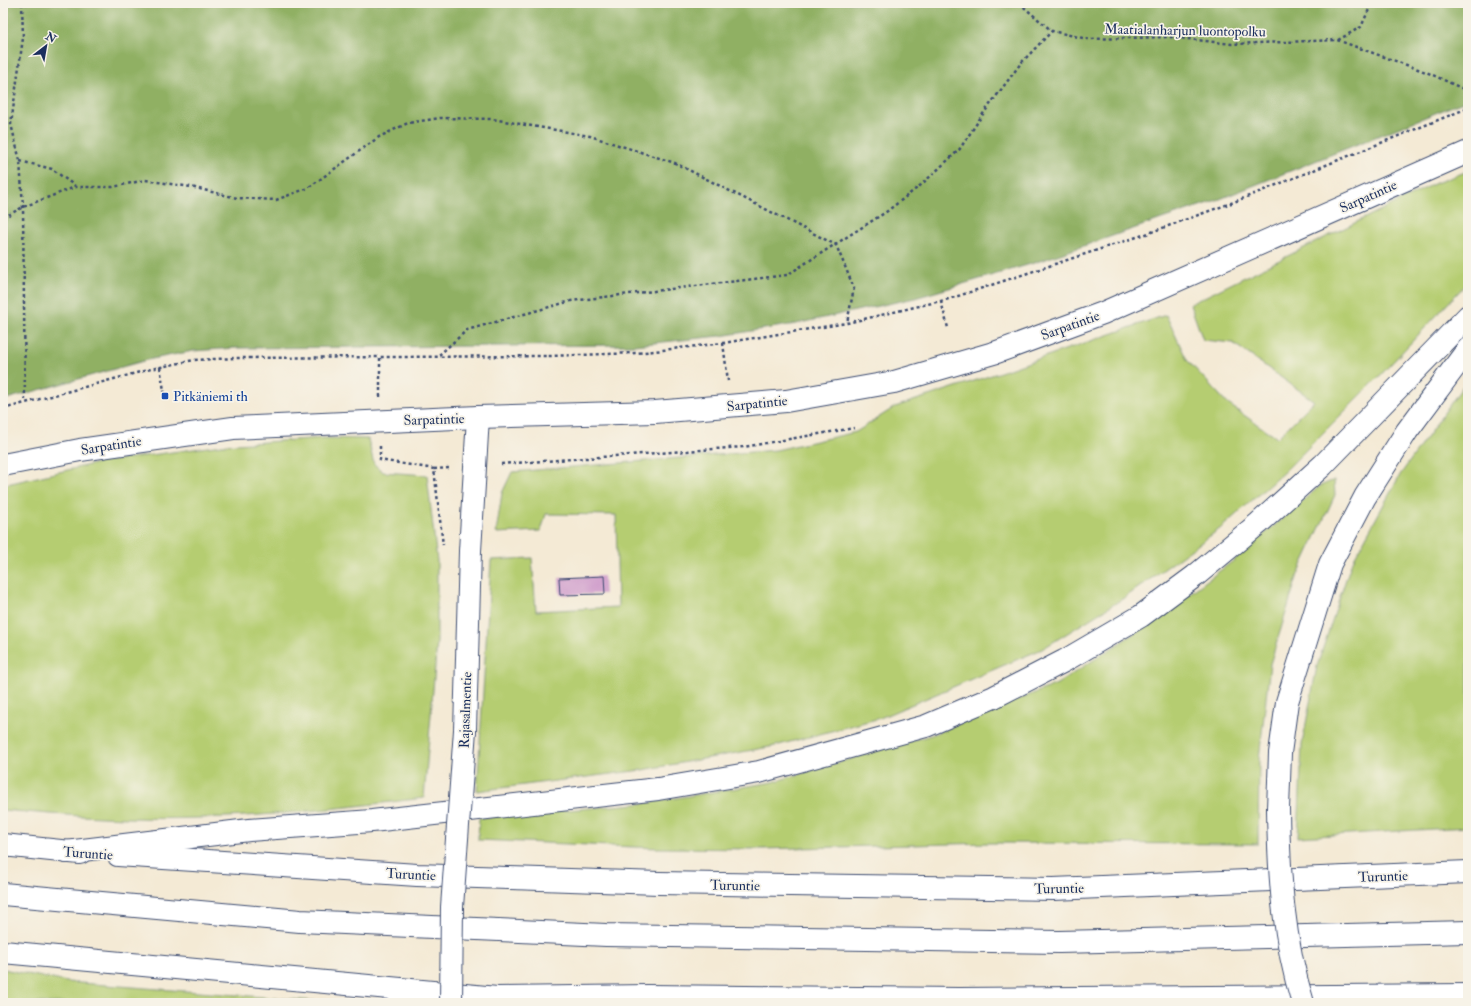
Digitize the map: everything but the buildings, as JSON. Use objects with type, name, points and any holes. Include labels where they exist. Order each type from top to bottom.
[{"type":"main road","name":"Sarpatintie","points":[[3,465],[80,450],[233,428],[478,417],[655,412],[786,400],[894,382],[998,352],[1103,313],[1468,152]]},
{"type":"main road","points":[[66,852],[249,830],[372,821],[658,789],[759,772],[926,726],[994,697],[1064,661],[1142,616],[1194,576],[1259,522],[1323,465],[1468,316]]},
{"type":"main road","points":[[1303,1003],[1293,970],[1283,914],[1278,859],[1280,753],[1288,702],[1330,564],[1364,497],[1407,431],[1468,349]]},
{"type":"main road","name":"Rajasalmentie","points":[[451,1003],[452,907],[465,730],[474,466],[478,417]]},
{"type":"main road","name":"Turuntie","points":[[3,845],[66,852],[417,875],[659,884],[1053,889],[1468,872]]},
{"type":"main road","points":[[3,894],[300,921],[606,935],[1059,942],[1468,932]]},
{"type":"main road","points":[[3,952],[507,1000],[648,996],[959,999],[1468,995]]},
{"type":"path","points":[[22,3],[23,38],[11,124],[20,161],[23,207],[25,403]]},
{"type":"path","name":"Maatialanharjun luontopolku","points":[[1019,3],[1052,31],[1087,39],[1170,37],[1232,44],[1337,40]]},
{"type":"path","points":[[1337,40],[1361,27],[1372,3]]},
{"type":"path","points":[[438,355],[467,330],[571,301],[787,275],[836,245],[897,203],[959,150],[983,114],[1022,63],[1052,31]]},
{"type":"path","points":[[1337,40],[1426,72],[1468,91]]},
{"type":"path","points":[[3,410],[160,367],[194,360],[438,355],[549,356],[637,353],[723,343],[847,323],[941,301],[1037,270],[1234,202],[1468,108]]},
{"type":"path","points":[[3,218],[23,207],[75,187],[113,187],[144,180],[191,187],[237,198],[276,200],[308,188],[379,137],[408,123],[440,118],[492,119],[590,136],[675,163],[836,245],[854,288],[847,323]]},
{"type":"path","points":[[20,161],[52,169],[75,187]]},
{"type":"path","points":[[941,301],[948,328]]},
{"type":"path","points":[[723,343],[729,383]]},
{"type":"path","points":[[380,356],[380,460],[434,469],[743,447],[854,428]]},
{"type":"path","points":[[160,367],[165,396]]},
{"type":"path","points":[[434,469],[444,548]]},
{"type":"green space","points":[[3,3],[1468,3],[1468,100],[1220,199],[1031,264],[915,298],[796,324],[720,336],[635,345],[235,348],[193,351],[147,360],[3,400]]},
{"type":"green space","points":[[1468,171],[1468,282],[1374,382],[1285,471],[1221,528],[1127,596],[1042,649],[880,718],[775,746],[642,770],[477,791],[491,560],[532,558],[536,611],[618,607],[616,515],[546,514],[541,531],[496,533],[502,493],[512,472],[776,450],[856,432],[895,407],[1166,315],[1187,360],[1228,404],[1277,438],[1314,401],[1233,343],[1203,340],[1190,304],[1436,183]]},
{"type":"green space","points":[[1468,379],[1468,827],[1298,837],[1302,744],[1317,666],[1351,564],[1400,475]]},
{"type":"green space","points":[[323,438],[368,439],[374,464],[383,472],[427,475],[437,561],[437,642],[424,798],[284,813],[200,818],[101,817],[3,810],[3,485],[102,462],[222,445]]},
{"type":"green space","points":[[1334,480],[1335,495],[1298,574],[1270,664],[1259,759],[1258,844],[989,843],[761,849],[657,848],[478,840],[479,818],[646,803],[773,782],[931,735],[1057,684],[1147,625],[1233,561],[1320,486]]},
{"type":"green space","points":[[3,969],[67,982],[342,1003],[3,1003]]},
{"type":"place","name":"Pitkäniemi th","points":[[165,396]]}]
